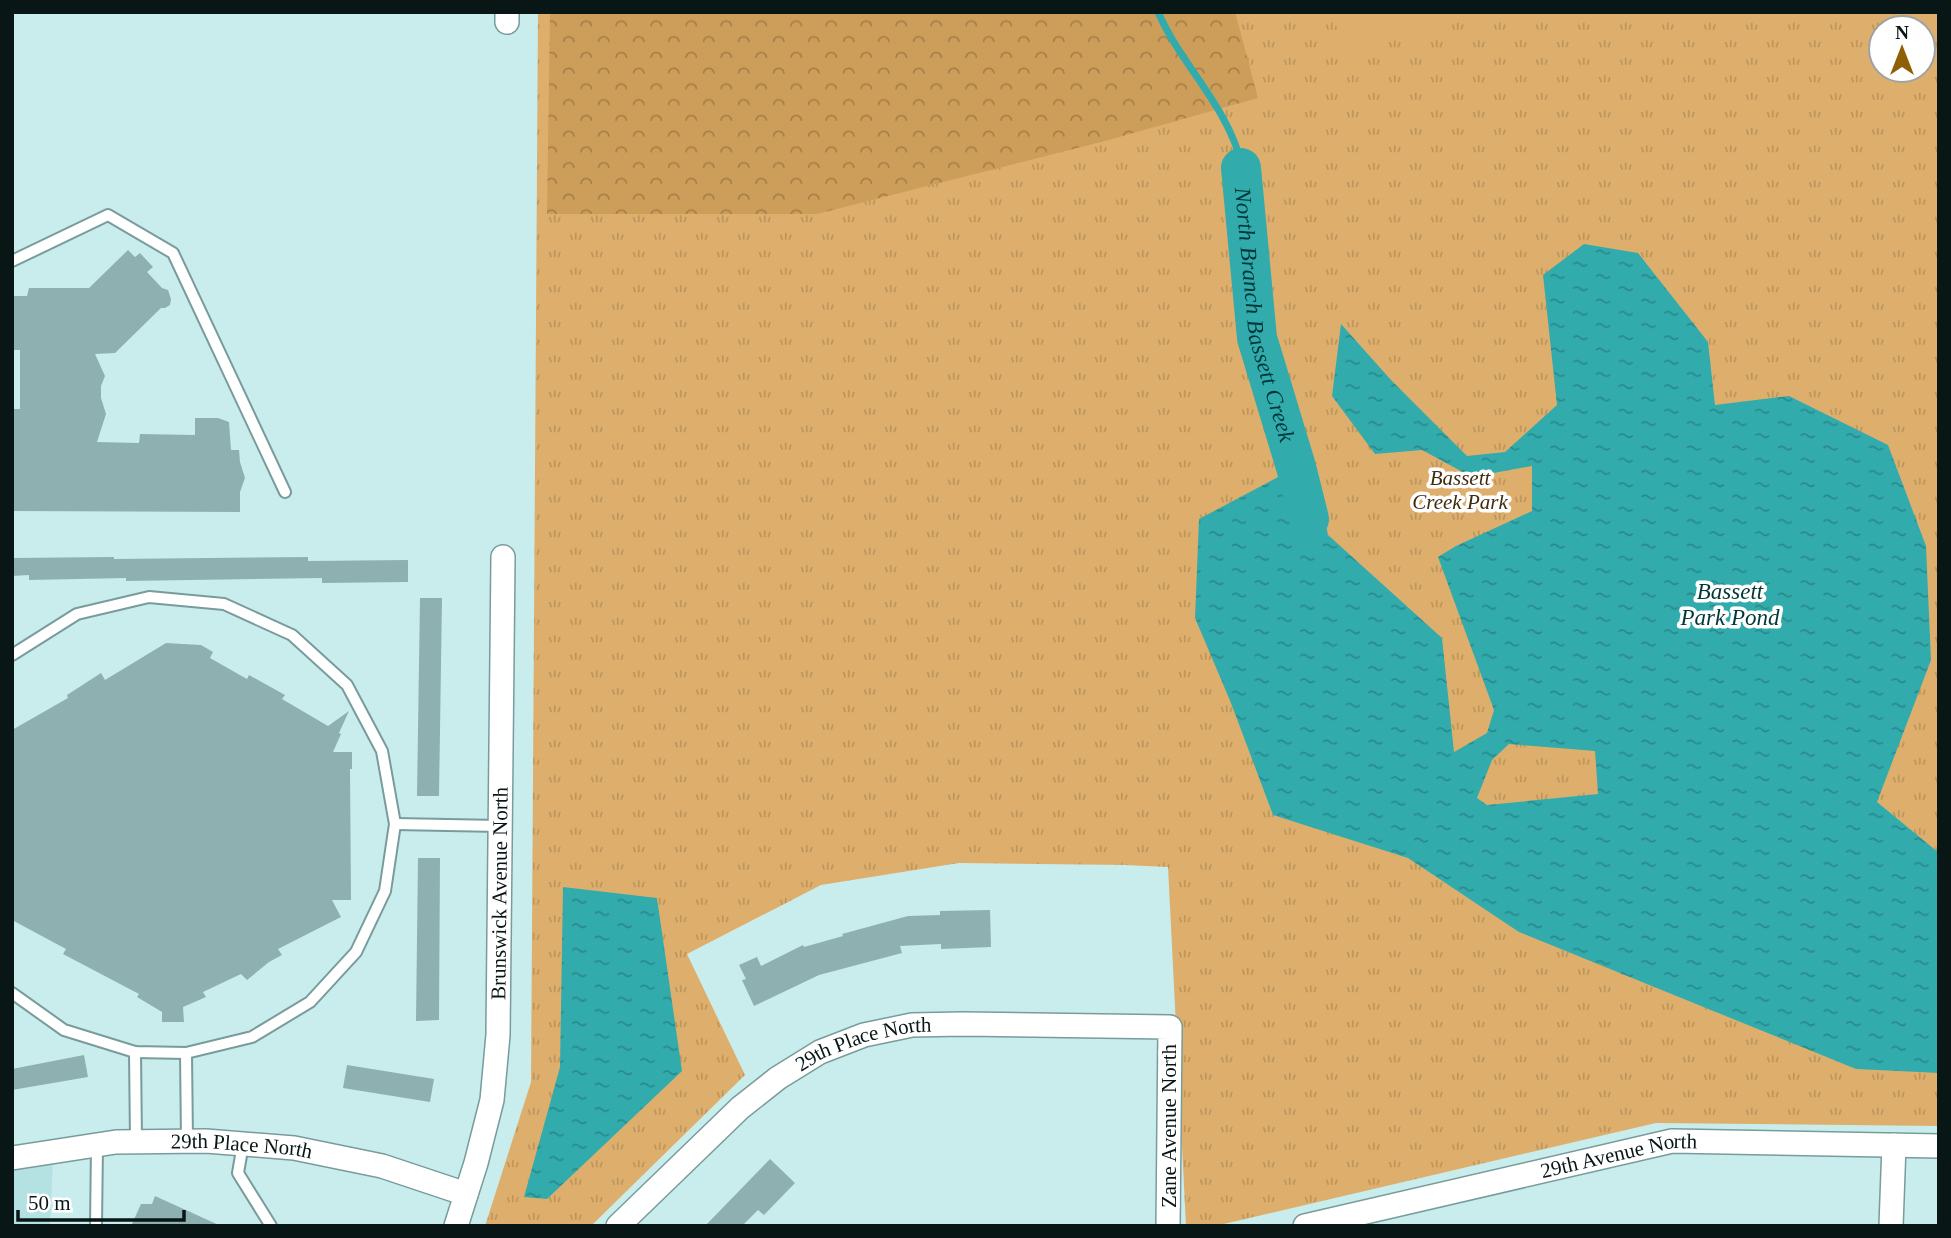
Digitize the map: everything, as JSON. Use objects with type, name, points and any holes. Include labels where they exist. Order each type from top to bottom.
[{"type":"street","name":"Brunswick Avenue North","points":[[456,1226],[492,1100],[498,1035],[503,557]]},
{"type":"street","name":"29th Place North","points":[[618,1226],[740,1108],[778,1078],[820,1052],[864,1035],[912,1025],[1170,1027]]},
{"type":"street","name":"Zane Avenue North","points":[[1168,1226],[1170,1027]]},
{"type":"street","name":"29th Place North","points":[[12,1158],[136,1142],[187,1141],[294,1148],[382,1166],[466,1194]]},
{"type":"street","name":"29th Avenue North","points":[[1305,1226],[1672,1141],[1939,1146]]},
{"type":"street","points":[[1891,1226],[1894,1145]]},
{"type":"lane","points":[[12,261],[108,215],[173,253],[285,492]]},
{"type":"lane","points":[[12,655],[77,614],[149,597],[224,604],[292,635],[346,685],[382,751],[395,824],[385,891],[356,952],[310,1002],[252,1037],[186,1053],[135,1052],[64,1030],[12,993]]},
{"type":"lane","points":[[395,824],[501,826]]},
{"type":"lane","points":[[135,1052],[136,1142]]},
{"type":"lane","points":[[186,1053],[187,1141]]},
{"type":"lane","points":[[243,1144],[237,1173],[271,1226]]},
{"type":"lane","points":[[96,1226],[97,1145]]},
{"type":"shaded area","points":[[53,1159],[50,1226],[12,1226],[12,1166]]},
{"type":"green space","name":"Bassett Creek Park","points":[[538,12],[1939,12],[1939,1126],[1656,1123],[1215,1226],[1186,1226],[1168,867],[959,863],[821,885],[687,954],[745,1075],[591,1226],[485,1226],[531,1082]]},
{"type":"green space","points":[[550,12],[1235,12],[1258,98],[1105,141],[817,214],[547,214]]},
{"type":"green space","points":[[1332,12],[1485,12],[1346,56]]},
{"type":"water","name":"Bassett Park Pond","points":[[1584,244],[1638,253],[1708,342],[1715,405],[1789,396],[1888,445],[1926,546],[1931,660],[1877,802],[1939,853],[1939,1073],[1856,1069],[1519,932],[1408,858],[1273,815],[1231,703],[1195,618],[1199,519],[1312,459],[1328,535],[1442,638],[1454,752],[1487,733],[1494,710],[1438,557],[1532,511],[1532,466],[1472,477],[1422,450],[1375,454],[1332,396],[1341,324],[1391,380],[1467,456],[1505,452],[1557,405],[1543,275]],"holes":[[[1509,744],[1595,751],[1598,794],[1487,805],[1477,798],[1492,760]]]},
{"type":"water","points":[[563,887],[657,898],[682,1071],[547,1199],[524,1197],[560,1067]]},
{"type":"building","points":[[128,250],[135,257],[140,253],[153,267],[147,272],[162,288],[168,290],[171,299],[170,305],[161,308],[115,353],[95,354],[105,376],[101,386],[101,398],[106,414],[97,442],[139,443],[140,434],[195,435],[195,418],[218,418],[229,422],[231,450],[239,450],[245,478],[240,492],[240,512],[12,511],[12,409],[20,409],[20,350],[12,350],[12,296],[27,296],[29,288],[89,288]]},
{"type":"building","points":[[12,558],[408,560],[408,582],[322,583],[322,578],[29,580],[29,575],[12,576]]},
{"type":"building","points":[[420,598],[442,598],[439,796],[417,796]]},
{"type":"building","points":[[166,643],[201,645],[213,652],[210,658],[247,679],[249,675],[285,695],[282,699],[328,726],[349,711],[333,752],[352,752],[351,900],[332,900],[341,917],[278,949],[282,955],[247,980],[241,974],[203,992],[206,997],[183,1007],[184,1022],[162,1022],[162,1012],[137,997],[139,994],[63,954],[66,949],[12,920],[12,730],[68,698],[67,695],[101,673],[105,680]]},
{"type":"building","points":[[418,858],[440,858],[439,1020],[416,1021]]},
{"type":"building","points":[[990,910],[991,947],[941,949],[941,944],[900,946],[902,953],[819,975],[754,1006],[742,980],[746,979],[739,965],[757,957],[761,966],[803,945],[804,947],[908,916],[940,915],[940,911]]},
{"type":"building","points":[[84,1055],[88,1077],[12,1090],[12,1069]]},
{"type":"building","points":[[347,1065],[434,1079],[430,1102],[343,1088]]},
{"type":"building","points":[[770,1159],[795,1183],[764,1215],[758,1210],[742,1226],[705,1226]]},
{"type":"building","points":[[155,1196],[221,1226],[131,1226],[141,1204],[152,1204]]},
{"type":"waterway","name":"North Branch Bassett Creek","points":[[1158,12],[1226,124],[1241,168]]},
{"type":"waterway","name":"North Branch Bassett Creek","points":[[1241,168],[1257,338],[1309,519]]}]
